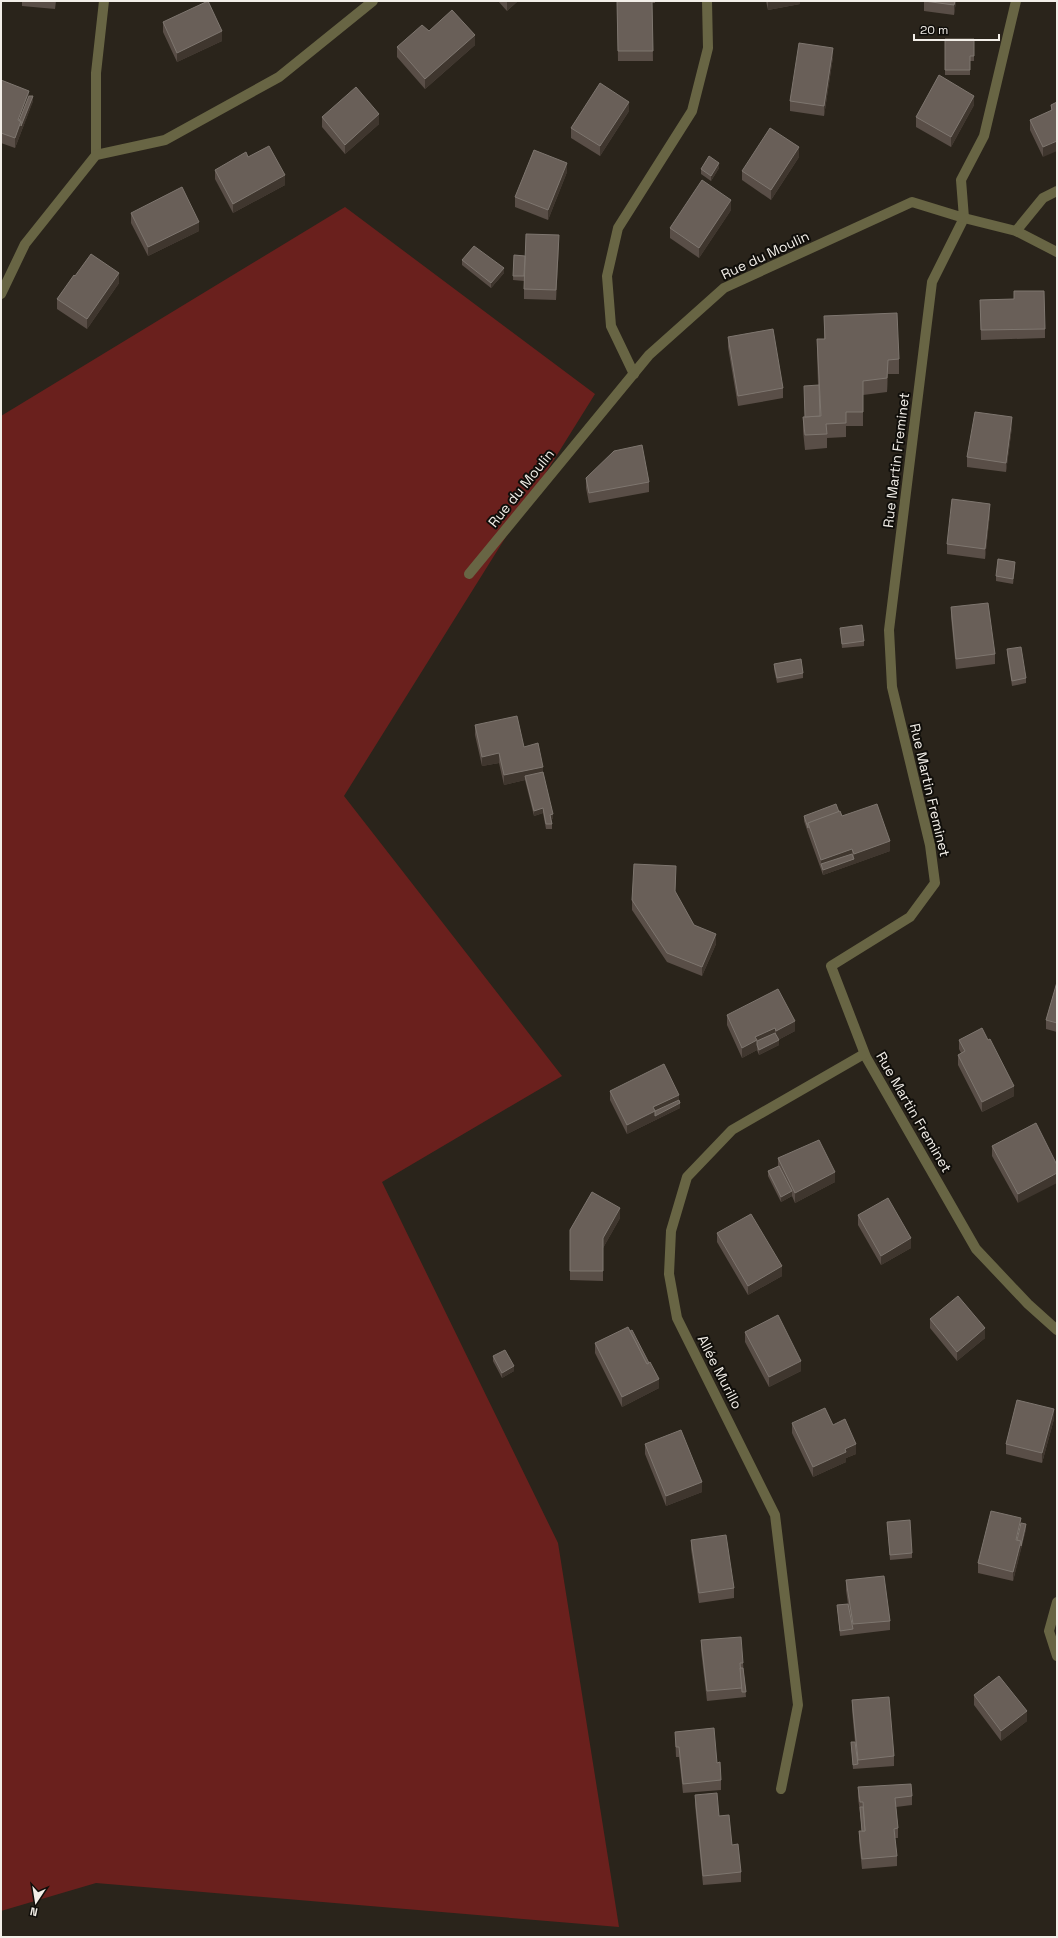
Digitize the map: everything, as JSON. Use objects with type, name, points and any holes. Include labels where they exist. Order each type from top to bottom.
[{"type":"street","points":[[1,294],[25,244],[96,155],[96,73],[104,1]]},
{"type":"street","points":[[96,155],[165,140],[272,81],[373,1]]},
{"type":"street","points":[[634,374],[611,326],[607,276],[618,228],[692,111],[708,48],[707,1]]},
{"type":"street","points":[[964,218],[961,180],[984,136],[1016,1]]},
{"type":"street","points":[[1016,231],[1043,198],[1057,191]]},
{"type":"street","name":"Rue du Moulin","points":[[468,574],[649,355],[724,288],[912,202],[964,218],[1016,231],[1057,252]]},
{"type":"street","name":"Rue Martin Freminet","points":[[964,218],[932,282],[889,630],[892,687],[930,845],[935,883],[910,917],[831,966],[864,1054],[976,1249],[1028,1304],[1057,1330]]},
{"type":"street","name":"Allée Murillo","points":[[781,1789],[798,1705],[776,1515],[677,1318],[669,1274],[671,1231],[687,1177],[732,1130],[864,1054]]},
{"type":"street","points":[[1057,1602],[1049,1631],[1057,1656]]},
{"type":"shaded area","points":[[345,207],[595,394],[344,796],[562,1076],[382,1182],[558,1543],[619,1927],[96,1883],[1,1911],[1,416]]},
{"type":"building","points":[[208,1],[222,31],[177,53],[163,22]]},
{"type":"building","points":[[617,1],[652,1],[653,51],[618,51]]},
{"type":"building","points":[[924,1],[955,1],[954,5]]},
{"type":"building","points":[[452,10],[475,35],[425,79],[397,47],[422,25],[429,31]]},
{"type":"building","points":[[945,39],[974,39],[974,56],[970,56],[970,70],[945,70]]},
{"type":"building","points":[[799,43],[833,48],[824,106],[790,101]]},
{"type":"building","points":[[939,75],[974,96],[951,137],[916,117]]},
{"type":"building","points":[[1,80],[29,91],[18,120],[21,121],[15,138],[1,133]]},
{"type":"building","points":[[600,83],[629,102],[600,146],[571,128]]},
{"type":"building","points":[[356,87],[379,114],[345,145],[322,117]]},
{"type":"building","points":[[29,96],[33,96],[21,126],[21,121],[19,121]]},
{"type":"building","points":[[1057,102],[1057,141],[1043,147],[1030,120],[1052,110],[1051,105]]},
{"type":"building","points":[[770,128],[799,147],[771,190],[742,171]]},
{"type":"building","points":[[269,146],[285,175],[233,204],[215,170],[246,152],[248,157]]},
{"type":"building","points":[[534,150],[567,163],[548,210],[515,197]]},
{"type":"building","points":[[709,156],[719,163],[711,176],[701,169]]},
{"type":"building","points":[[702,180],[731,200],[699,248],[670,228]]},
{"type":"building","points":[[182,187],[199,222],[148,247],[131,213]]},
{"type":"building","points":[[526,234],[559,235],[556,290],[524,289]]},
{"type":"building","points":[[474,246],[504,268],[491,283],[462,260]]},
{"type":"building","points":[[91,254],[119,273],[87,319],[57,299]]},
{"type":"building","points":[[514,255],[525,256],[524,276],[513,276]]},
{"type":"building","points":[[1014,291],[1044,291],[1045,329],[981,330],[980,300],[1014,299]]},
{"type":"building","points":[[897,313],[899,359],[888,360],[887,378],[863,381],[863,412],[846,412],[846,423],[826,424],[827,434],[805,435],[803,417],[821,416],[817,339],[825,339],[824,316]]},
{"type":"building","points":[[773,329],[783,388],[738,396],[728,337]]},
{"type":"building","points":[[819,385],[820,416],[805,417],[804,386]]},
{"type":"building","points":[[975,412],[1012,417],[1006,463],[967,457]]},
{"type":"building","points":[[642,445],[649,482],[589,493],[586,478],[614,451]]},
{"type":"building","points":[[952,499],[990,504],[985,549],[947,544]]},
{"type":"building","points":[[998,559],[1015,562],[1013,579],[996,576]]},
{"type":"building","points":[[988,603],[995,654],[956,659],[951,607]]},
{"type":"building","points":[[862,625],[864,641],[842,644],[840,628]]},
{"type":"building","points":[[1021,647],[1026,678],[1012,681],[1007,649]]},
{"type":"building","points":[[801,659],[803,673],[777,678],[774,664]]},
{"type":"building","points":[[517,716],[524,747],[538,743],[543,767],[504,775],[499,753],[482,757],[475,725]]},
{"type":"building","points":[[543,772],[553,814],[550,815],[552,824],[546,824],[543,808],[534,811],[525,776]]},
{"type":"building","points":[[836,804],[839,812],[808,823],[808,828],[804,816]]},
{"type":"building","points":[[877,804],[890,841],[854,854],[852,849],[821,860],[808,823],[840,811],[842,816]]},
{"type":"building","points":[[852,854],[854,859],[823,870],[821,864]]},
{"type":"building","points":[[634,864],[676,866],[675,891],[694,925],[716,934],[702,967],[667,953],[632,900]]},
{"type":"building","points":[[1057,982],[1057,1023],[1046,1020]]},
{"type":"building","points":[[778,989],[795,1021],[776,1031],[775,1028],[755,1037],[757,1040],[742,1048],[727,1015]]},
{"type":"building","points":[[982,1028],[988,1040],[990,1039],[1014,1086],[982,1102],[958,1055],[965,1051],[959,1040]]},
{"type":"building","points":[[775,1033],[779,1040],[759,1050],[757,1041]]},
{"type":"building","points":[[664,1064],[679,1095],[653,1107],[655,1111],[627,1125],[610,1091]]},
{"type":"building","points":[[679,1100],[680,1103],[655,1116],[655,1111]]},
{"type":"building","points":[[1036,1123],[1057,1165],[1057,1173],[1018,1194],[992,1146]]},
{"type":"building","points":[[819,1140],[835,1172],[795,1193],[778,1158]]},
{"type":"building","points":[[779,1166],[792,1191],[781,1197],[768,1171]]},
{"type":"building","points":[[592,1192],[620,1208],[603,1238],[603,1271],[570,1271],[570,1230]]},
{"type":"building","points":[[888,1198],[911,1238],[881,1256],[858,1215]]},
{"type":"building","points":[[751,1214],[782,1266],[748,1286],[717,1233]]},
{"type":"building","points":[[958,1296],[985,1328],[957,1352],[930,1319]]},
{"type":"building","points":[[778,1315],[801,1361],[769,1377],[745,1332]]},
{"type":"building","points":[[628,1327],[647,1364],[650,1362],[659,1379],[622,1397],[595,1343]]},
{"type":"building","points":[[632,1330],[649,1363],[647,1364],[630,1331]]},
{"type":"building","points":[[505,1350],[514,1366],[502,1373],[493,1356]]},
{"type":"building","points":[[1017,1400],[1054,1409],[1042,1453],[1006,1444]]},
{"type":"building","points":[[825,1408],[833,1425],[845,1419],[856,1444],[845,1449],[846,1452],[813,1467],[792,1423]]},
{"type":"building","points":[[681,1430],[702,1482],[666,1496],[645,1444]]},
{"type":"building","points":[[991,1511],[1021,1518],[1016,1540],[1021,1541],[1013,1572],[978,1563]]},
{"type":"building","points":[[910,1520],[912,1553],[890,1555],[887,1522]]},
{"type":"building","points":[[1021,1523],[1026,1524],[1021,1546],[1021,1541],[1017,1540]]},
{"type":"building","points":[[726,1535],[734,1588],[699,1593],[691,1540]]},
{"type":"building","points":[[884,1576],[890,1621],[853,1624],[846,1580]]},
{"type":"building","points":[[848,1604],[853,1629],[840,1631],[837,1605]]},
{"type":"building","points":[[741,1637],[743,1663],[740,1663],[742,1688],[707,1691],[701,1640]]},
{"type":"building","points":[[740,1668],[743,1668],[746,1692],[742,1692]]},
{"type":"building","points":[[999,1676],[1027,1711],[1001,1731],[974,1695]]},
{"type":"building","points":[[889,1697],[894,1756],[858,1760],[852,1700]]},
{"type":"building","points":[[714,1728],[717,1763],[720,1762],[721,1780],[683,1784],[679,1747],[676,1747],[675,1732]]},
{"type":"building","points":[[851,1742],[855,1742],[858,1764],[853,1765]]},
{"type":"building","points":[[911,1784],[912,1796],[895,1798],[898,1828],[894,1829],[897,1856],[862,1859],[859,1831],[865,1831],[863,1802],[860,1802],[858,1787]]},
{"type":"building","points":[[717,1793],[719,1816],[729,1815],[732,1845],[738,1844],[741,1872],[703,1876],[695,1795]]},
{"type":"building","points":[[860,1807],[863,1807],[865,1831],[862,1831]]}]
